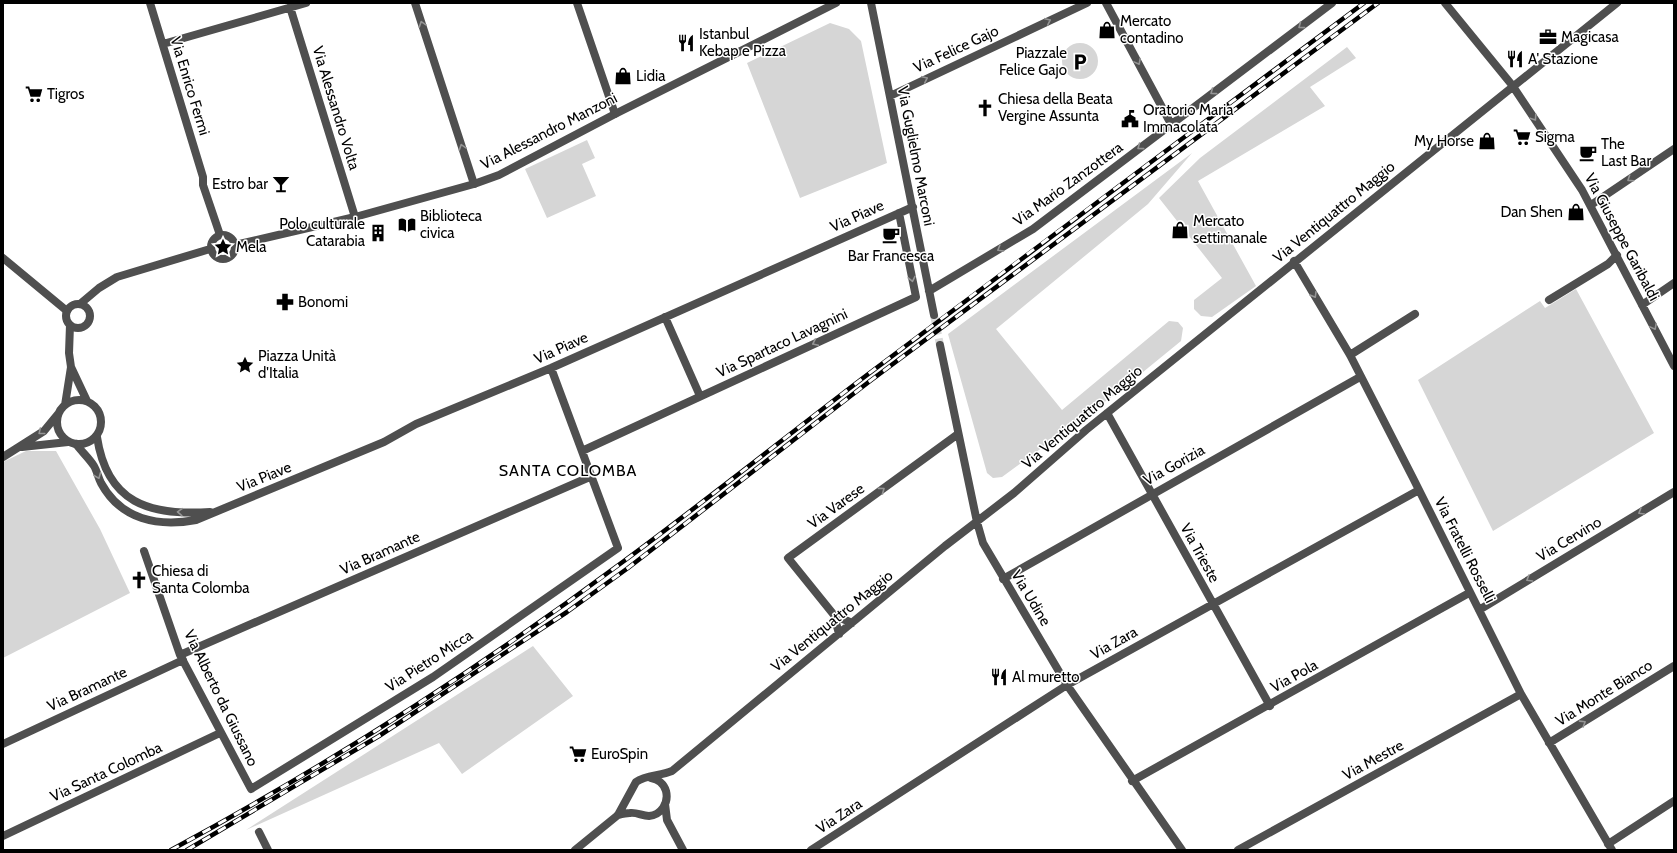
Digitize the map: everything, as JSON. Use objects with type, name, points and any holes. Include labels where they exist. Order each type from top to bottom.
[{"type":"street","name":"Via Enrico Fermi","points":[[150,3],[203,177],[212,201],[212,208],[220,235]]},
{"type":"street","points":[[163,44],[306,3]]},
{"type":"street","points":[[415,3],[474,184]]},
{"type":"street","points":[[577,3],[615,114]]},
{"type":"street","name":"Via Alessandro Manzoni","points":[[235,245],[355,217],[474,184],[500,175],[615,114],[836,3]]},
{"type":"street","name":"Via Guglielmo Marconi","points":[[871,3],[934,315]]},
{"type":"street","name":"Via Felice Gajo","points":[[890,96],[1086,3]]},
{"type":"street","points":[[1106,3],[1171,124]]},
{"type":"street","name":"Via Mario Zanzottera","points":[[929,291],[1033,229],[1332,3]]},
{"type":"street","name":"Via Giuseppe Garibaldi","points":[[1445,3],[1512,85],[1591,205],[1674,366]]},
{"type":"street","name":"Via Ventiquattro Maggio","points":[[575,850],[618,815],[636,782],[640,779],[650,778],[672,771],[852,623],[1014,493],[1107,412],[1512,85],[1617,3]]},
{"type":"street","name":"Via Alessandro Volta","points":[[290,8],[355,217]]},
{"type":"street","points":[[1591,205],[1674,149]]},
{"type":"street","name":"Via Piave","points":[[72,443],[93,465],[101,483],[112,499],[125,510],[136,516],[162,523],[180,523],[196,520],[384,442],[416,424],[551,368],[912,207]]},
{"type":"street","name":"Via Spartaco Lavagnini","points":[[582,451],[916,297],[899,213]]},
{"type":"street","points":[[220,235],[231,238],[235,245],[231,256],[224,259],[214,256],[210,248],[211,241],[220,235]]},
{"type":"street","points":[[80,304],[88,309],[91,315],[88,323],[82,328],[74,327],[66,319],[67,311],[72,305],[80,304],[99,288],[117,277],[210,248]]},
{"type":"street","points":[[1549,300],[1608,264],[1617,255]]},
{"type":"street","points":[[3,258],[67,311]]},
{"type":"street","name":"Via Fratelli Rosselli","points":[[1294,261],[1350,355],[1521,694],[1610,847]]},
{"type":"street","points":[[1642,305],[1674,283]]},
{"type":"street","points":[[88,309],[91,295]]},
{"type":"street","points":[[1350,355],[1415,314]]},
{"type":"street","points":[[664,317],[700,396]]},
{"type":"street","points":[[3,457],[44,431],[65,405],[71,368],[70,342],[74,327]]},
{"type":"street","points":[[940,345],[977,522]]},
{"type":"street","points":[[71,368],[87,401]]},
{"type":"street","points":[[551,368],[592,476]]},
{"type":"street","name":"Via Gorizia","points":[[1003,580],[1151,494],[1360,377]]},
{"type":"street","points":[[21,447],[72,443],[85,444],[97,437],[102,426],[102,419],[96,406],[87,401],[77,400],[65,405]]},
{"type":"street","name":"Via Trieste","points":[[1107,412],[1151,494],[1270,706]]},
{"type":"street","points":[[59,414],[57,420],[59,432],[72,443]]},
{"type":"street","name":"Via Varese","points":[[839,634],[834,615],[788,558],[958,434]]},
{"type":"street","name":"Via Piave","points":[[97,437],[100,458],[108,476],[118,488],[141,505],[180,513],[219,511]]},
{"type":"street","name":"Via Pietro Micca","points":[[250,790],[433,677],[618,548],[592,476]]},
{"type":"street","name":"Via Bramante","points":[[3,744],[182,658],[592,476]]},
{"type":"street","name":"Via Zara","points":[[811,850],[1067,685],[1419,490]]},
{"type":"street","name":"Via Cervino","points":[[1479,610],[1674,492]]},
{"type":"street","name":"Via Udine","points":[[977,522],[983,543],[1003,580],[1067,685],[1132,782],[1182,850]]},
{"type":"street","name":"Via Alberto da Giussano","points":[[144,551],[182,658],[250,790]]},
{"type":"street","name":"Via Pola","points":[[1132,782],[1270,706],[1469,593]]},
{"type":"street","name":"Via Varese","points":[[834,615],[852,623]]},
{"type":"street","name":"Via Monte Bianco","points":[[1550,743],[1674,666]]},
{"type":"street","name":"Via Mestre","points":[[1238,850],[1521,694]]},
{"type":"street","name":"Via Santa Colomba","points":[[3,836],[220,733]]},
{"type":"street","points":[[672,771],[666,789],[665,804],[667,820],[683,850]]},
{"type":"street","points":[[650,778],[659,781],[666,789]]},
{"type":"street","points":[[630,791],[629,801],[634,810],[644,815],[654,815],[667,820]]},
{"type":"street","points":[[1610,847],[1674,801]]},
{"type":"street","points":[[654,815],[659,812],[665,804]]},
{"type":"street","points":[[618,815],[639,813]]},
{"type":"street","points":[[259,832],[268,850]]},
{"type":"shaded area","points":[[830,23],[849,29],[861,41],[887,163],[800,198],[747,63]]},
{"type":"shaded area","points":[[1084,43],[1093,48],[1097,54],[1097,68],[1093,74],[1084,79],[1076,79],[1067,74],[1063,68],[1062,57],[1067,48],[1073,44]]},
{"type":"shaded area","points":[[1347,47],[1356,58],[1310,87],[1325,106],[1198,181],[1256,286],[1212,317],[1201,316],[1194,309],[1194,300],[1222,278],[1159,198],[1200,158]]},
{"type":"shaded area","points":[[587,140],[595,158],[582,164],[596,196],[547,218],[525,169]]},
{"type":"shaded area","points":[[1192,153],[1148,204],[996,329],[1062,410],[1169,321],[1178,322],[1183,328],[1181,341],[1121,390],[1002,477],[993,478],[987,473],[948,334]]},
{"type":"shaded area","points":[[1576,289],[1654,433],[1493,531],[1418,380],[1540,301],[1545,308]]},
{"type":"shaded area","points":[[26,451],[56,451],[100,529],[130,593],[3,658],[3,462]]},
{"type":"shaded area","points":[[533,646],[573,696],[462,774],[439,743],[246,830]]},
{"type":"tunnel","points":[[934,315],[940,345]]},
{"type":"railway","points":[[171,850],[288,784],[402,714],[570,601],[684,516],[925,331],[1364,3]]},
{"type":"railway","points":[[187,850],[379,736],[567,612],[628,568],[870,381],[1378,3]]},
{"type":"place","name":"Mercato contadino","points":[[1107,30]]},
{"type":"place","name":"Magicasa","points":[[1548,37]]},
{"type":"place","name":"Istanbul Kebap e Pizza","points":[[686,43]]},
{"type":"place","name":"A' Stazione","points":[[1515,59]]},
{"type":"place","name":"Piazzale Felice Gajo","points":[[1080,62]]},
{"type":"place","name":"Lidia","points":[[623,76]]},
{"type":"place","name":"Tigros","points":[[34,94]]},
{"type":"place","name":"Chiesa della Beata Vergine Assunta","points":[[985,108]]},
{"type":"place","name":"Oratorio Maria Immacolata","points":[[1130,119]]},
{"type":"place","name":"Sigma","points":[[1522,137]]},
{"type":"place","name":"My Horse","points":[[1487,141]]},
{"type":"place","name":"The Last Bar","points":[[1588,153]]},
{"type":"place","name":"Estro bar","points":[[281,184]]},
{"type":"place","name":"Dan Shen","points":[[1576,212]]},
{"type":"place","name":"Biblioteca civica","points":[[407,225]]},
{"type":"place","name":"Mercato settimanale","points":[[1180,230]]},
{"type":"place","name":"Polo culturale Catarabia","points":[[378,233]]},
{"type":"place","name":"Bar Francesca","points":[[891,235]]},
{"type":"place","name":"Mela","points":[[223,247]]},
{"type":"place","name":"Bonomi","points":[[285,302]]},
{"type":"place","name":"Piazza Unità d'Italia","points":[[245,365]]},
{"type":"place","name":"Chiesa di Santa Colomba","points":[[139,580]]},
{"type":"place","name":"Al muretto","points":[[999,677]]},
{"type":"place","name":"EuroSpin","points":[[578,754]]},
{"type":"district","name":"SANTA COLOMBA","points":[[568,470]]}]
